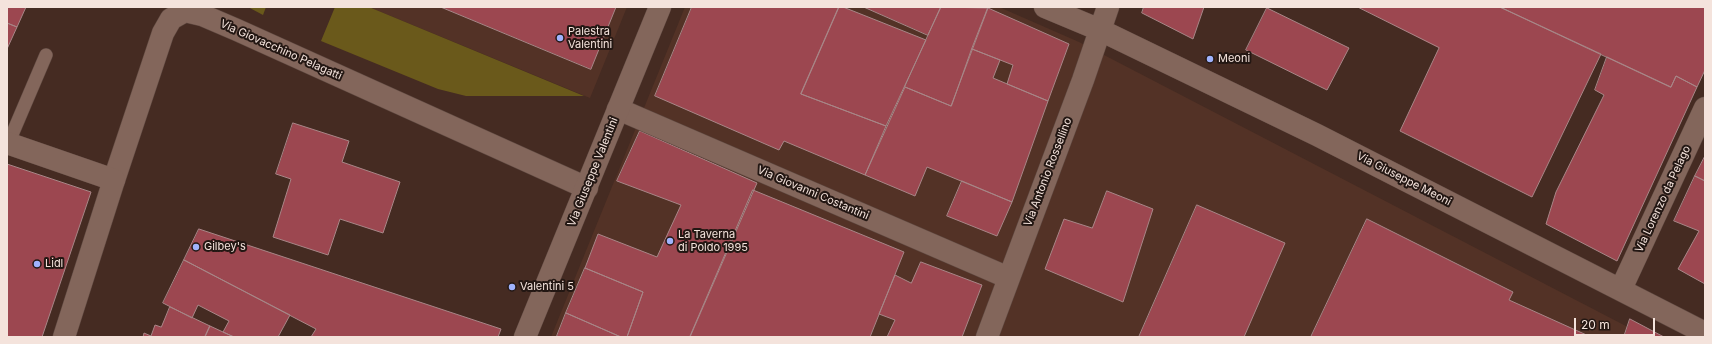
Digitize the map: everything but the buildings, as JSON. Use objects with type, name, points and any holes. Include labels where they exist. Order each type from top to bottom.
[{"type":"street","name":"Via Giuseppe Valentini","points":[[525,337],[660,7]]},
{"type":"street","name":"Via Giuseppe Meoni","points":[[1045,7],[1100,30],[1317,135],[1705,333]]},
{"type":"street","name":"Via Antonio Rossellino","points":[[987,337],[1083,80],[1108,7]]},
{"type":"street","name":"Via Giovacchino Pelagatti","points":[[64,337],[163,33],[171,19],[185,11],[202,15],[237,30],[587,188]]},
{"type":"street","name":"Via Lorenzo da Pelago","points":[[1621,289],[1705,108]]},
{"type":"street","name":"Via Giovanni Costantini","points":[[618,110],[1009,278]]},
{"type":"street","points":[[7,144],[114,180]]},
{"type":"lane","points":[[7,144],[46,55]]},
{"type":"shaded area","points":[[248,7],[266,7],[263,15]]},
{"type":"shaded area","points":[[335,7],[369,7],[584,96],[466,96],[438,89],[321,41]]},
{"type":"shaded area","points":[[369,7],[627,7],[590,98]]},
{"type":"shaded area","points":[[685,7],[999,7],[1079,42],[1647,337],[551,337]]},
{"type":"place","name":"Palestra Valentini","points":[[560,38]]},
{"type":"place","name":"Meoni","points":[[1210,59]]},
{"type":"place","name":"La Taverna di Poldo 1995","points":[[670,241]]},
{"type":"place","name":"Gilbey's","points":[[196,247]]},
{"type":"place","name":"Lidl","points":[[37,264]]},
{"type":"place","name":"Valentini 5","points":[[512,287]]}]
